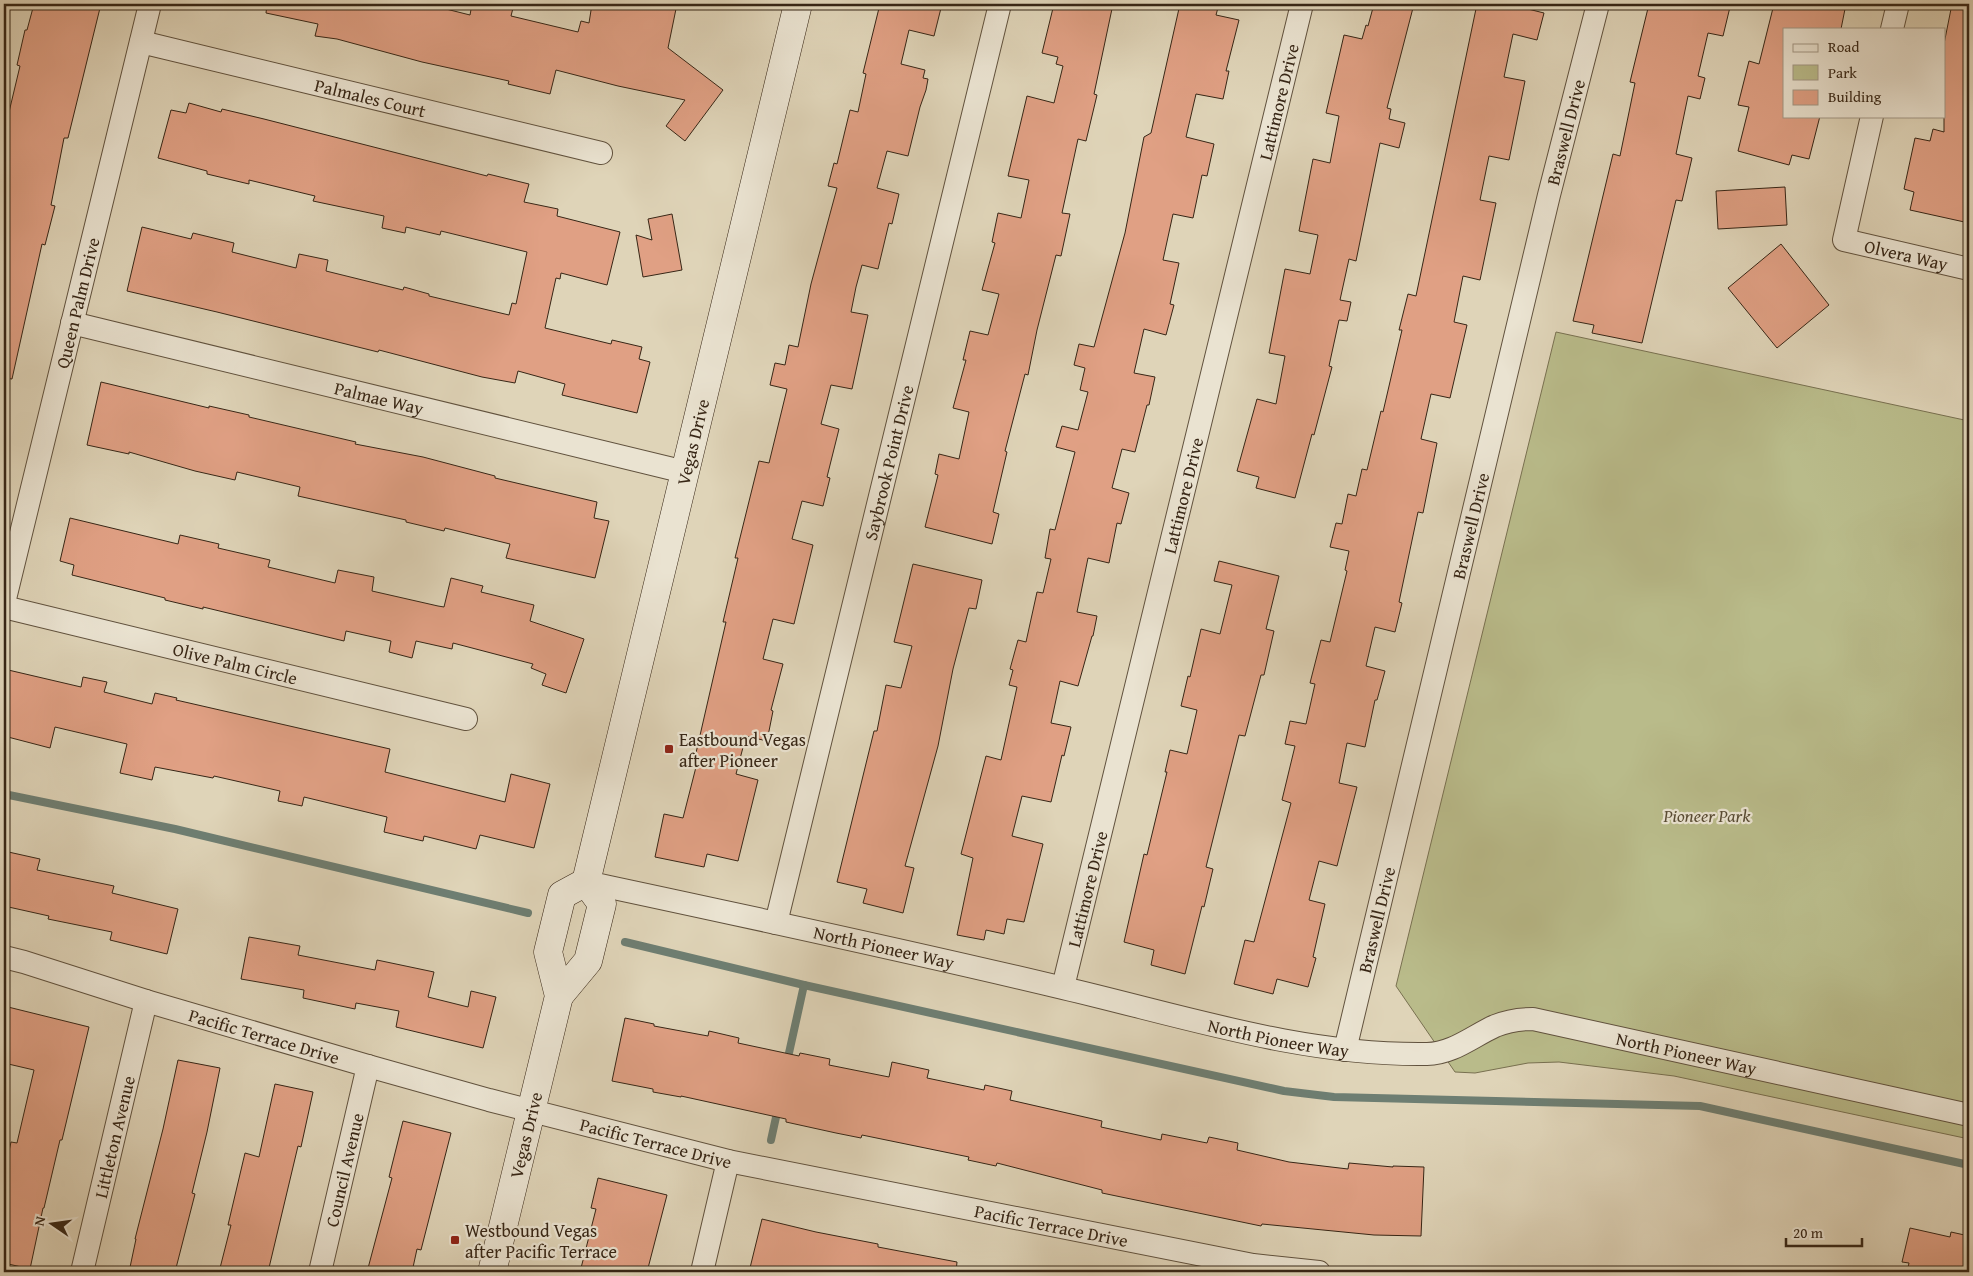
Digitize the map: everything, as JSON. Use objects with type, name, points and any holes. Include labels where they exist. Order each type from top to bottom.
[{"type":"main road","name":"Vegas Drive","points":[[492,1272],[558,996],[548,952],[562,895],[586,882],[798,4]]},
{"type":"main road","name":"Vegas Drive","points":[[558,996],[588,961],[599,918],[602,904],[586,882]]},
{"type":"street","name":"Queen Palm Drive","points":[[4,603],[150,4]]},
{"type":"street","name":"Saybrook Point Drive","points":[[776,922],[1000,4]]},
{"type":"street","name":"Lattimore Drive","points":[[1062,987],[1302,4]]},
{"type":"street","name":"Braswell Drive","points":[[1345,1050],[1547,205],[1598,4]]},
{"type":"street","points":[[1892,28],[1898,4]]},
{"type":"street","name":"Palmales Court","points":[[141,42],[601,153]]},
{"type":"street","name":"Olvera Way","points":[[1872,118],[1844,240],[1969,269]]},
{"type":"street","name":"Palmae Way","points":[[72,323],[685,472]]},
{"type":"street","name":"Olive Palm Circle","points":[[4,607],[466,719]]},
{"type":"street","name":"North Pioneer Way","points":[[586,882],[776,922],[1062,987],[1297,1044],[1345,1050],[1431,1054],[1446,1051],[1496,1026],[1517,1019],[1532,1019],[1969,1116]]},
{"type":"street","name":"Pacific Terrace Drive","points":[[4,957],[146,1002],[368,1066],[531,1111],[728,1161],[1253,1265],[1319,1272]]},
{"type":"street","name":"Littleton Avenue","points":[[82,1272],[146,1002]]},
{"type":"street","name":"Council Avenue","points":[[320,1272],[368,1066]]},
{"type":"street","points":[[702,1272],[728,1161]]},
{"type":"green space","name":"Pioneer Park","points":[[1556,332],[1969,421],[1969,1139],[1674,1076],[1559,1062],[1528,1063],[1475,1073],[1455,1072],[1396,986]]},
{"type":"building","points":[[34,4],[82,4],[100,8],[68,138],[64,138],[51,205],[55,206],[45,245],[42,244],[12,379],[4,378],[4,133],[20,66],[17,65],[25,30],[27,30]]},
{"type":"building","points":[[267,4],[426,4],[470,15],[472,4],[514,4],[511,16],[578,32],[581,21],[589,23],[592,4],[677,4],[668,48],[723,90],[685,141],[666,126],[685,100],[618,86],[556,70],[550,94],[508,84],[509,81],[422,62],[337,39],[315,36],[318,24],[266,13]]},
{"type":"building","points":[[880,4],[926,4],[941,8],[934,36],[909,30],[901,64],[925,70],[923,78],[928,79],[926,90],[908,156],[887,151],[877,188],[899,194],[892,224],[889,223],[878,269],[862,265],[856,287],[851,312],[868,315],[852,389],[831,385],[821,424],[839,429],[827,477],[830,478],[823,506],[802,501],[792,539],[813,545],[794,624],[773,619],[763,659],[783,664],[771,710],[773,711],[767,741],[746,736],[736,774],[758,780],[738,861],[707,854],[704,867],[655,857],[664,814],[683,818],[696,767],[693,766],[726,622],[723,622],[738,558],[735,558],[759,461],[769,463],[787,389],[770,385],[775,363],[785,365],[789,345],[798,347],[811,284],[837,188],[828,186],[834,163],[837,164],[850,110],[858,112],[866,74],[863,73]]},
{"type":"building","points":[[1054,4],[1113,4],[1094,94],[1097,95],[1086,141],[1078,139],[1062,213],[1070,214],[1061,256],[1056,255],[1028,375],[1025,374],[1005,451],[1007,452],[993,512],[999,514],[992,544],[925,527],[938,475],[935,474],[939,454],[959,459],[969,412],[953,408],[966,360],[963,360],[970,331],[988,335],[999,294],[982,290],[995,243],[992,242],[998,213],[1021,218],[1029,180],[1008,176],[1027,96],[1054,103],[1063,66],[1056,64],[1058,57],[1042,53]]},
{"type":"building","points":[[1180,4],[1219,4],[1216,15],[1239,20],[1226,71],[1229,71],[1223,99],[1196,94],[1186,137],[1214,144],[1207,176],[1202,175],[1193,218],[1173,214],[1163,260],[1179,263],[1170,304],[1174,305],[1166,335],[1144,329],[1134,373],[1155,377],[1135,452],[1122,449],[1112,488],[1129,493],[1121,524],[1117,523],[1109,563],[1088,558],[1077,612],[1097,616],[1078,686],[1060,681],[1051,723],[1071,727],[1051,802],[1022,796],[1012,836],[1043,844],[1024,922],[1007,919],[1004,934],[986,930],[984,940],[957,935],[973,858],[961,854],[986,756],[1001,760],[1017,687],[1009,685],[1013,670],[1010,669],[1018,640],[1026,642],[1037,592],[1043,593],[1051,559],[1045,558],[1050,529],[1055,530],[1075,452],[1056,447],[1062,426],[1078,430],[1088,392],[1080,390],[1085,368],[1074,365],[1079,344],[1094,347],[1125,233],[1144,137],[1151,133]]},
{"type":"building","points":[[1374,4],[1414,4],[1387,108],[1391,109],[1389,119],[1405,123],[1399,148],[1380,143],[1356,261],[1349,259],[1340,300],[1351,302],[1347,321],[1339,320],[1329,366],[1332,367],[1295,498],[1256,488],[1259,477],[1237,471],[1257,399],[1276,404],[1285,356],[1269,353],[1285,269],[1310,274],[1318,235],[1299,231],[1313,159],[1330,163],[1339,116],[1326,113],[1344,35],[1362,39]]},
{"type":"building","points":[[1477,4],[1508,4],[1544,13],[1537,40],[1513,34],[1504,77],[1525,81],[1509,160],[1489,156],[1480,200],[1496,203],[1480,280],[1463,276],[1454,322],[1467,325],[1450,398],[1431,394],[1421,439],[1437,443],[1423,513],[1418,512],[1399,602],[1402,603],[1395,632],[1375,627],[1366,666],[1385,671],[1377,700],[1375,700],[1365,747],[1347,743],[1339,783],[1357,787],[1337,866],[1319,861],[1309,900],[1325,904],[1313,957],[1316,958],[1308,987],[1277,979],[1273,994],[1234,984],[1245,940],[1254,942],[1291,803],[1282,800],[1295,746],[1285,744],[1290,721],[1306,724],[1315,684],[1310,683],[1321,640],[1330,642],[1347,571],[1345,570],[1349,551],[1330,547],[1336,523],[1342,524],[1348,494],[1356,496],[1362,469],[1367,470],[1381,411],[1383,412],[1402,330],[1399,330],[1408,294],[1416,296]]},
{"type":"building","points":[[1649,4],[1719,4],[1730,7],[1723,36],[1708,33],[1698,76],[1705,78],[1700,99],[1688,96],[1676,154],[1692,158],[1682,201],[1676,200],[1642,343],[1592,333],[1594,325],[1573,321],[1613,154],[1620,156],[1635,83],[1630,82]]},
{"type":"building","points":[[1774,4],[1846,4],[1841,28],[1783,28],[1783,118],[1819,118],[1809,159],[1792,155],[1789,165],[1738,151],[1749,107],[1738,105],[1749,61],[1759,64]]},
{"type":"building","points":[[1952,4],[1969,4],[1969,223],[1910,210],[1914,192],[1904,189],[1915,138],[1930,141],[1933,129],[1944,132],[1944,118],[1946,118],[1946,34]]},
{"type":"building","points":[[189,103],[221,112],[222,109],[264,119],[487,176],[488,174],[529,184],[524,202],[558,209],[557,216],[620,232],[607,285],[561,273],[560,279],[556,278],[545,328],[611,344],[612,340],[642,347],[639,359],[650,362],[637,413],[562,395],[565,384],[518,371],[515,383],[482,377],[379,350],[378,352],[127,291],[142,227],[191,239],[193,233],[234,243],[232,252],[296,268],[299,254],[328,260],[326,271],[403,290],[404,287],[429,294],[429,296],[509,315],[512,303],[516,304],[527,252],[441,231],[440,235],[406,227],[405,233],[382,228],[384,216],[313,201],[315,196],[249,180],[249,184],[207,174],[207,171],[158,158],[171,110],[186,113]]},
{"type":"building","points":[[1785,187],[1787,225],[1718,229],[1716,191]]},
{"type":"building","points":[[672,214],[682,270],[643,277],[636,235],[652,240],[648,219]]},
{"type":"building","points":[[1781,244],[1829,305],[1777,348],[1728,288]]},
{"type":"building","points":[[101,382],[209,408],[209,406],[249,415],[249,417],[356,442],[355,444],[423,457],[495,476],[495,478],[597,502],[594,518],[609,521],[595,578],[506,558],[510,544],[445,528],[444,531],[406,522],[406,520],[298,496],[300,487],[237,472],[235,480],[195,471],[129,452],[129,454],[87,445]]},
{"type":"building","points":[[70,518],[178,544],[180,535],[219,544],[218,548],[270,560],[268,567],[335,583],[338,570],[374,577],[372,591],[444,607],[451,578],[483,586],[481,592],[534,605],[530,621],[584,639],[566,693],[542,685],[546,674],[531,668],[533,664],[453,643],[452,649],[416,641],[412,658],[389,652],[391,641],[346,631],[344,641],[203,607],[203,609],[72,575],[74,565],[60,561]]},
{"type":"building","points":[[1219,561],[1279,576],[1266,629],[1274,631],[1264,675],[1261,675],[1245,736],[1239,735],[1206,867],[1213,869],[1185,974],[1151,965],[1154,950],[1124,942],[1144,854],[1147,855],[1167,772],[1165,772],[1170,750],[1187,754],[1197,710],[1181,706],[1201,629],[1220,634],[1232,585],[1214,581]]},
{"type":"building","points":[[913,564],[982,580],[976,609],[969,608],[953,669],[938,746],[905,866],[914,868],[903,913],[863,903],[867,889],[837,882],[874,731],[877,731],[886,685],[901,688],[912,646],[894,642]]},
{"type":"building","points":[[4,669],[81,687],[83,677],[107,682],[104,692],[152,704],[155,693],[177,698],[176,700],[390,749],[385,772],[505,802],[511,774],[550,784],[534,848],[480,835],[476,849],[424,836],[423,841],[384,832],[387,817],[304,797],[302,806],[278,801],[280,791],[214,776],[213,778],[155,767],[152,780],[120,773],[127,744],[55,727],[50,748],[4,736]]},
{"type":"building","points":[[4,851],[40,859],[37,870],[114,886],[112,893],[178,909],[167,954],[110,940],[112,932],[48,919],[49,916],[4,906]]},
{"type":"building","points":[[249,937],[300,946],[298,955],[375,970],[377,960],[434,972],[428,997],[468,1007],[471,991],[496,997],[483,1048],[396,1027],[399,1011],[356,1003],[355,1009],[303,998],[304,990],[241,979]]},
{"type":"building","points":[[4,1006],[89,1027],[62,1140],[60,1140],[43,1208],[30,1269],[4,1263],[4,1174],[11,1142],[17,1143],[34,1070],[4,1063]]},
{"type":"building","points":[[625,1018],[654,1024],[654,1026],[708,1036],[709,1031],[739,1038],[738,1043],[799,1056],[800,1053],[830,1059],[829,1065],[889,1077],[892,1062],[929,1070],[927,1078],[984,1090],[985,1085],[1012,1091],[1010,1100],[1102,1121],[1101,1127],[1161,1140],[1162,1134],[1207,1143],[1209,1137],[1238,1143],[1237,1150],[1289,1162],[1348,1169],[1349,1163],[1393,1167],[1424,1167],[1421,1236],[1374,1235],[1262,1224],[1261,1226],[1102,1193],[1102,1190],[997,1163],[996,1166],[968,1160],[969,1157],[862,1135],[861,1138],[836,1133],[786,1122],[786,1119],[681,1096],[653,1092],[653,1089],[612,1081]]},
{"type":"building","points":[[178,1060],[220,1068],[192,1193],[195,1194],[175,1272],[129,1272],[135,1239],[163,1129]]},
{"type":"building","points":[[275,1084],[313,1092],[301,1147],[298,1146],[268,1272],[219,1272],[231,1225],[228,1225],[245,1153],[259,1157]]},
{"type":"building","points":[[403,1121],[451,1133],[421,1250],[417,1249],[412,1272],[367,1272],[392,1178],[389,1177]]},
{"type":"building","points":[[598,1178],[667,1195],[647,1272],[580,1272],[596,1209],[591,1208]]},
{"type":"building","points":[[762,1219],[878,1244],[878,1247],[957,1262],[956,1272],[749,1272]]},
{"type":"building","points":[[1910,1228],[1950,1237],[1951,1232],[1969,1236],[1969,1272],[1907,1272],[1909,1263],[1902,1262]]},
{"type":"waterway","points":[[4,794],[175,829],[528,913]]},
{"type":"waterway","points":[[625,942],[804,985],[1284,1091],[1334,1097],[1700,1106],[1969,1165]]},
{"type":"waterway","points":[[787,1062],[804,985]]},
{"type":"waterway","points":[[771,1140],[778,1108]]},
{"type":"place","name":"Eastbound Vegas after Pioneer","points":[[669,749]]},
{"type":"place","name":"Westbound Vegas after Pacific Terrace","points":[[455,1240]]}]
